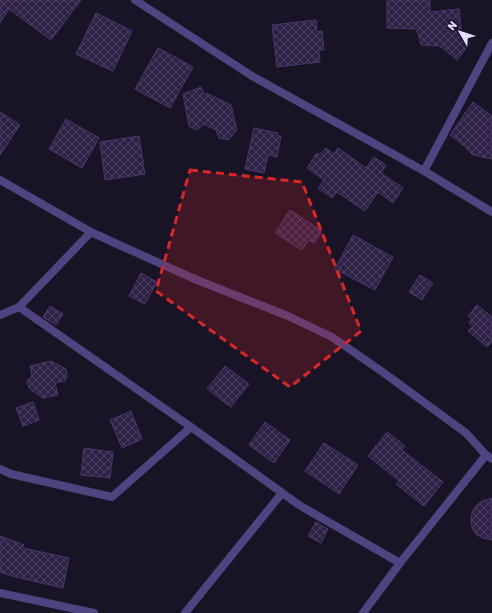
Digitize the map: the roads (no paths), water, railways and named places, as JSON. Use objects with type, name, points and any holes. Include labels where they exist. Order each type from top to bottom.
[{"type":"street","points":[[135,0],[252,76],[424,171],[492,212]]},
{"type":"street","points":[[424,171],[492,43]]},
{"type":"street","points":[[0,180],[92,232],[117,244],[196,280],[288,316],[332,337],[384,373],[466,434],[489,457],[400,563],[363,613]]},
{"type":"street","points":[[0,314],[19,307],[92,232]]},
{"type":"street","points":[[19,307],[191,427],[299,505],[400,563]]},
{"type":"street","points":[[0,469],[11,474],[112,497],[191,427]]},
{"type":"street","points":[[185,613],[282,493]]},
{"type":"street","points":[[0,592],[94,613]]}]
